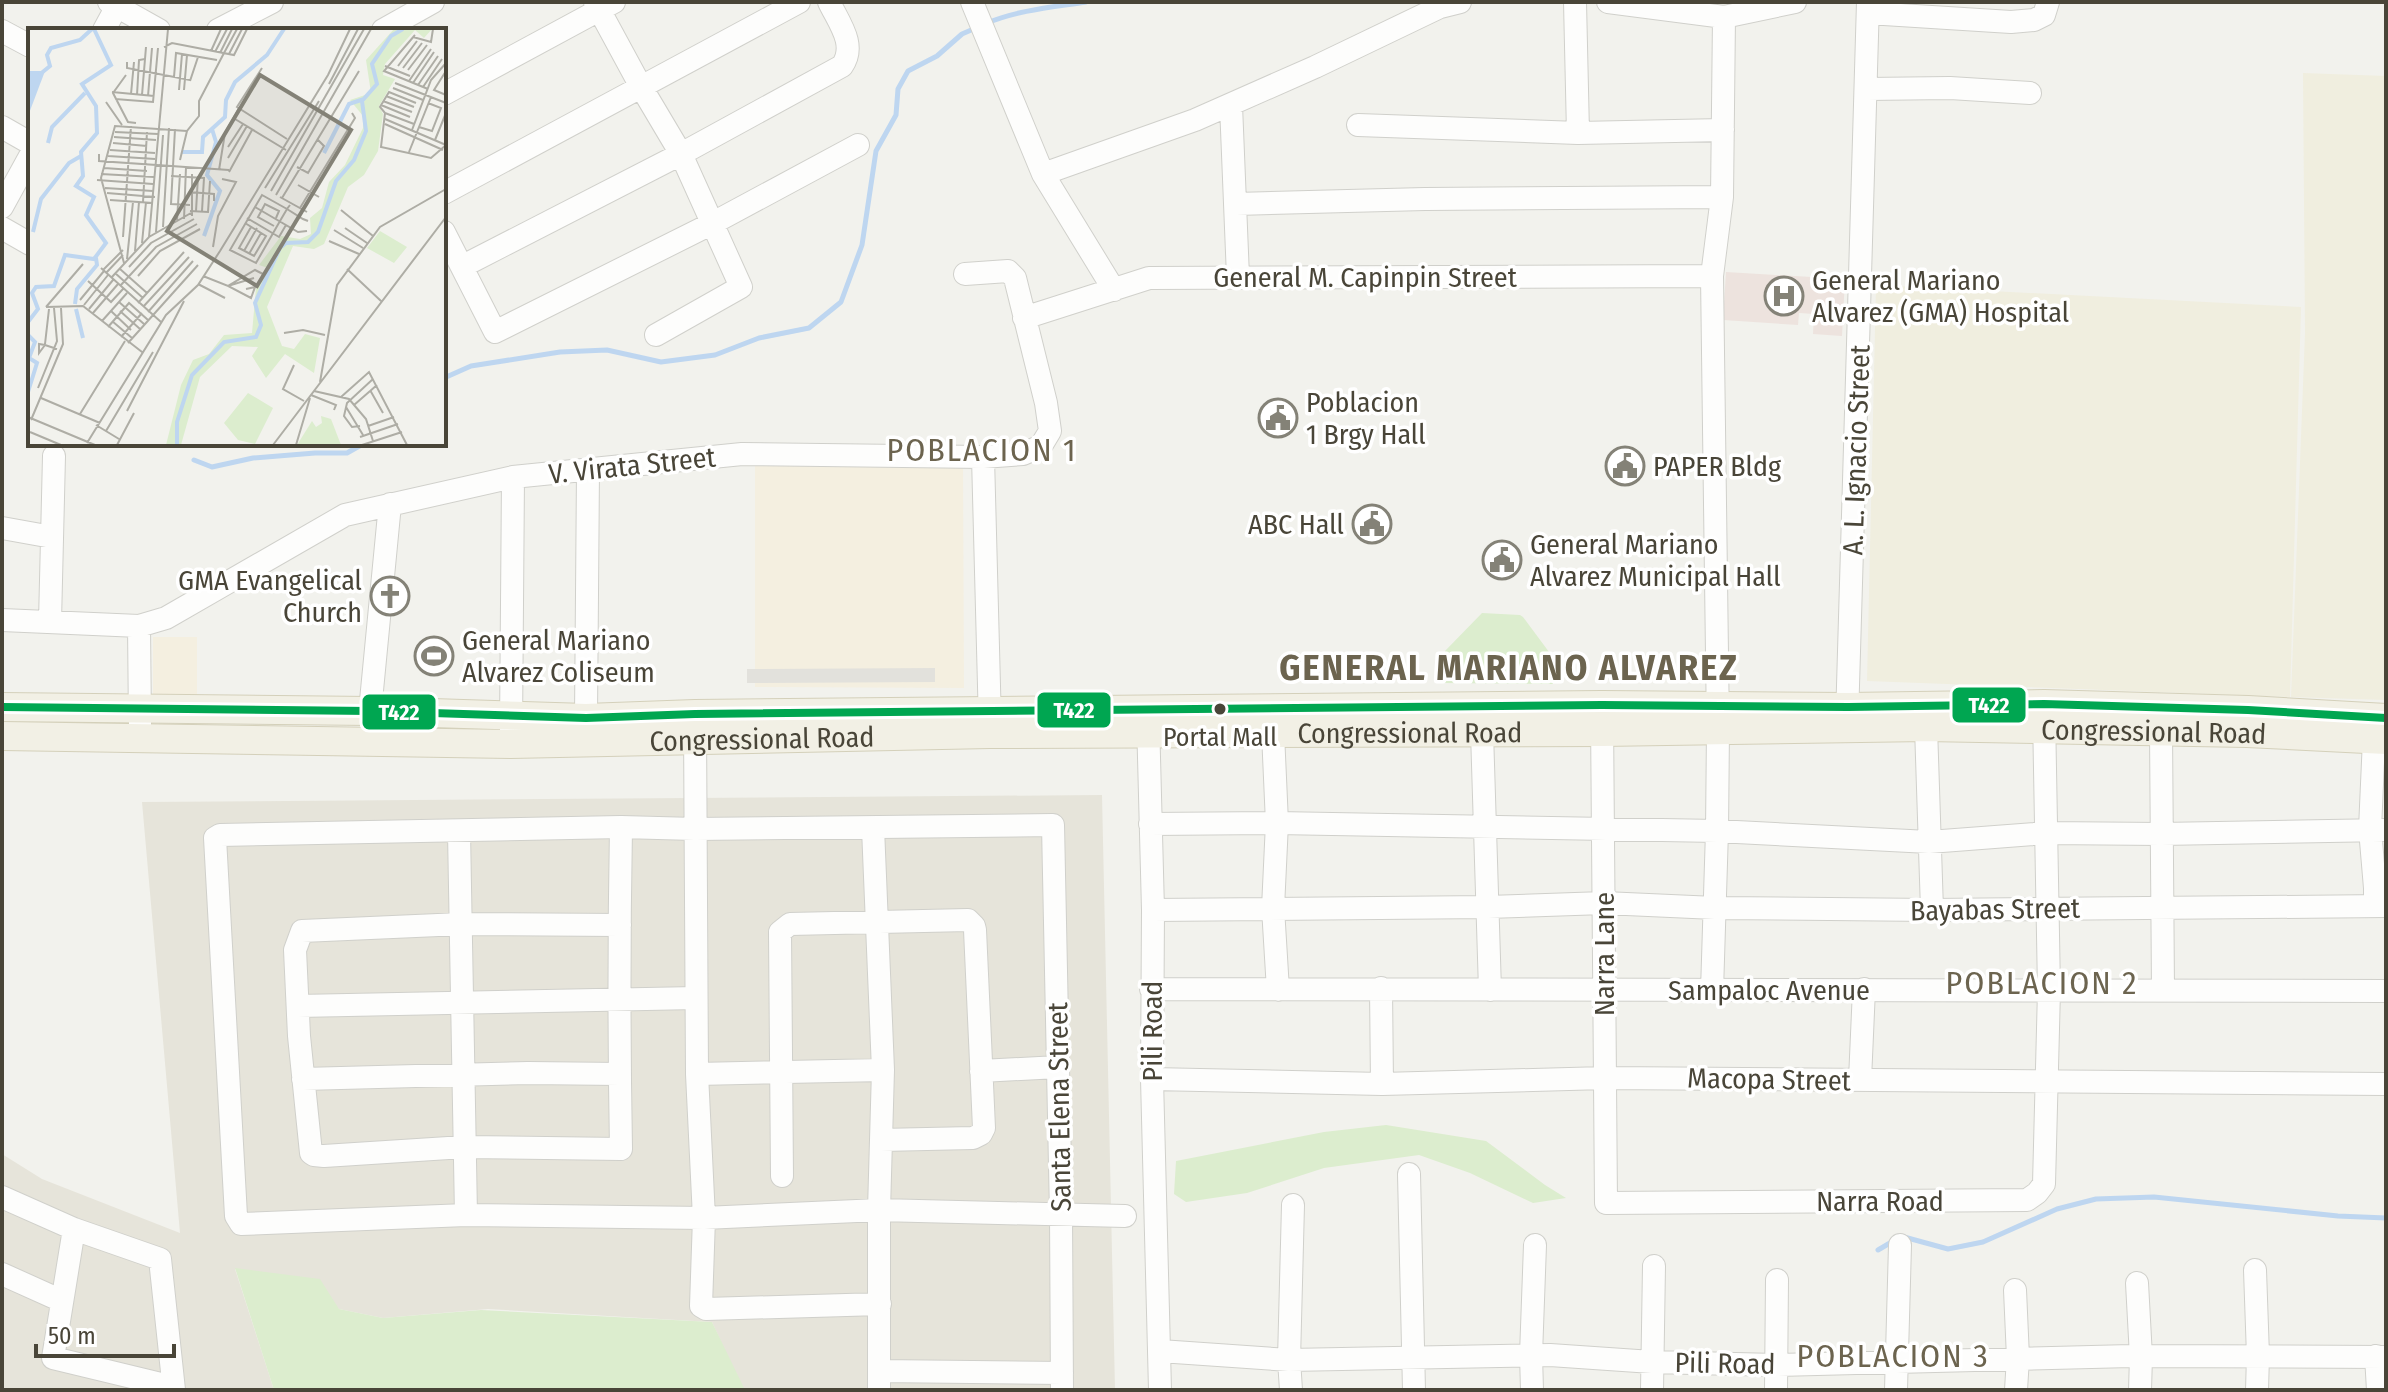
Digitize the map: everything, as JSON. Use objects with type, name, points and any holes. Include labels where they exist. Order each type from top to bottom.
[{"type":"main road","name":"Congressional Road","points":[[2,707],[511,715],[694,727]]},
{"type":"main road","name":"Congressional Road","points":[[2,736],[511,744],[694,727],[990,722],[2044,716],[2248,710],[2382,732]]},
{"type":"main road","name":"Congressional Road","points":[[1847,717],[1926,727],[2044,716],[2161,732],[2382,732]]},
{"type":"main road","name":"Congressional Road","points":[[1148,722],[1273,733],[1347,720],[1482,732],[1602,718]]},
{"type":"street","points":[[222,28],[272,2]]},
{"type":"street","points":[[386,28],[433,2]]},
{"type":"street","points":[[446,192],[799,2]]},
{"type":"street","points":[[463,266],[681,154],[842,66],[848,58],[849,48],[829,2]]},
{"type":"street","points":[[972,2],[1043,174],[1114,290]]},
{"type":"street","points":[[1043,174],[1195,120],[1440,7],[1460,2]]},
{"type":"street","points":[[1575,2],[1578,133]]},
{"type":"street","points":[[1608,2],[1724,17],[1795,2]]},
{"type":"street","points":[[1868,8],[2023,21],[2044,15],[2048,2]]},
{"type":"street","points":[[105,28],[113,4],[155,28]]},
{"type":"street","points":[[446,90],[603,5],[640,85],[681,154],[741,287],[656,335]]},
{"type":"street","name":"A. L. Ignacio Street","points":[[1847,717],[1868,8]]},
{"type":"street","points":[[1712,991],[1717,718],[1712,276],[1722,197],[1724,17]]},
{"type":"street","points":[[2,31],[28,45]]},
{"type":"street","points":[[1867,89],[1950,88],[2030,93]]},
{"type":"street","points":[[1231,105],[1238,277]]},
{"type":"street","points":[[1358,125],[1578,133],[1723,130]]},
{"type":"street","points":[[2,127],[28,142]]},
{"type":"street","points":[[446,236],[495,332],[713,223],[858,145]]},
{"type":"street","points":[[2,207],[28,160]]},
{"type":"street","points":[[1236,204],[1722,197]]},
{"type":"street","points":[[2,228],[28,243]]},
{"type":"street","name":"V. Virata Street","points":[[139,626],[166,618],[345,515],[513,477],[742,454],[983,457],[1023,454],[1041,446],[1050,431],[1015,278],[1008,271],[965,274]]},
{"type":"street","name":"General M. Capinpin Street","points":[[1024,318],[1149,278],[1712,276]]},
{"type":"street","points":[[50,622],[54,456]]},
{"type":"street","points":[[983,457],[990,722]]},
{"type":"street","points":[[586,718],[588,470]]},
{"type":"street","points":[[511,744],[513,477]]},
{"type":"street","points":[[370,711],[390,504]]},
{"type":"street","points":[[2,528],[52,537]]},
{"type":"street","points":[[2,620],[139,626],[140,740]]},
{"type":"street","points":[[2044,716],[2049,990],[2046,1080]]},
{"type":"street","name":"Narra Lane","points":[[1602,718],[1606,1203]]},
{"type":"street","name":"Pili Road","points":[[1148,722],[1153,910],[1152,1079],[1160,1390]]},
{"type":"street","points":[[694,727],[697,1074],[704,1218],[700,1301],[703,1309],[880,1304]]},
{"type":"street","points":[[1926,727],[1932,910]]},
{"type":"street","points":[[1482,732],[1490,990]]},
{"type":"street","points":[[2161,732],[2163,990]]},
{"type":"street","points":[[2380,906],[2375,888],[2382,732]]},
{"type":"street","points":[[1273,733],[1277,823],[1273,908],[1278,990]]},
{"type":"street","points":[[1150,824],[1277,823],[1717,831],[1929,842],[2046,833],[2378,829]]},
{"type":"street","name":"Santa Elena Street","points":[[873,828],[1053,825],[1062,1382]]},
{"type":"street","points":[[620,925],[461,924],[302,931],[295,950],[310,1150],[314,1155],[464,1147],[621,1149],[621,827]]},
{"type":"street","points":[[1062,1382],[879,1381],[879,1210],[883,1070],[873,828],[621,827],[220,835],[215,838],[238,1221],[241,1224],[466,1215],[704,1218],[879,1210],[1125,1216]]},
{"type":"street","points":[[459,832],[466,1215]]},
{"type":"street","name":"Bayabas Street","points":[[1153,910],[1604,903],[1715,908],[1932,910],[2380,906]]},
{"type":"street","points":[[782,1176],[780,932],[790,924],[968,920],[974,926],[984,1128],[978,1137],[881,1140]]},
{"type":"street","points":[[1381,988],[1382,1084]]},
{"type":"street","name":"Sampaloc Avenue","points":[[1151,989],[2386,991]]},
{"type":"street","points":[[1860,1080],[1864,989]]},
{"type":"street","points":[[298,1006],[696,998]]},
{"type":"street","points":[[981,1071],[1058,1067]]},
{"type":"street","points":[[697,1074],[883,1070]]},
{"type":"street","points":[[303,1079],[528,1073],[620,1074]]},
{"type":"street","name":"Macopa Street","points":[[1152,1079],[1382,1084],[1605,1078],[2386,1084]]},
{"type":"street","name":"Narra Road","points":[[1606,1203],[2027,1200],[2044,1184],[2046,1080]]},
{"type":"street","points":[[1409,1174],[1414,1390]]},
{"type":"street","points":[[2,1197],[74,1229],[160,1259],[174,1388],[53,1358],[74,1229]]},
{"type":"street","points":[[1291,1390],[1293,1205]]},
{"type":"street","points":[[1532,1390],[1535,1245]]},
{"type":"street","points":[[1896,1390],[1900,1245]]},
{"type":"street","points":[[1652,1390],[1654,1266]]},
{"type":"street","points":[[2255,1270],[2257,1390]]},
{"type":"street","points":[[2,1274],[62,1301]]},
{"type":"street","points":[[1776,1390],[1777,1280]]},
{"type":"street","points":[[2137,1283],[2140,1390]]},
{"type":"street","points":[[2015,1290],[2016,1390]]},
{"type":"street","name":"Pili Road","points":[[1160,1351],[1289,1360],[1531,1355],[1777,1365],[2018,1358],[2381,1356]]},
{"type":"street","points":[[2378,1390],[2381,1356]]},
{"type":"shaded area","points":[[2303,73],[2386,76],[2386,700],[2291,697],[2305,333]]},
{"type":"shaded area","name":"General Mariano Alvarez (GMA) Hospital","points":[[1726,272],[1845,279],[1842,336],[1813,334],[1814,314],[1799,313],[1798,325],[1723,320]]},
{"type":"shaded area","points":[[1876,285],[2301,307],[2290,697],[1867,681]]},
{"type":"shaded area","points":[[755,459],[963,460],[964,688],[755,687]]},
{"type":"shaded area","points":[[153,637],[197,637],[197,695],[153,695]]},
{"type":"shaded area","points":[[935,668],[935,682],[747,683],[747,669]]},
{"type":"shaded area","points":[[1102,795],[1115,1390],[743,1390],[712,1322],[488,1309],[383,1318],[339,1309],[235,1269],[274,1390],[2,1390],[2,1154],[42,1179],[180,1233],[142,802]]},
{"type":"green space","points":[[1482,613],[1523,617],[1552,656],[1553,684],[1443,683],[1445,651]]},
{"type":"green space","points":[[1386,1125],[1486,1141],[1566,1198],[1533,1203],[1470,1173],[1419,1155],[1324,1168],[1247,1193],[1186,1202],[1174,1194],[1176,1161],[1324,1132]]},
{"type":"green space","points":[[235,1268],[320,1279],[339,1309],[383,1318],[481,1310],[712,1322],[745,1390],[274,1390]]},
{"type":"waterway","points":[[987,23],[1024,12],[1086,2]]},
{"type":"waterway","points":[[446,377],[471,366],[560,352],[607,350],[661,362],[715,355],[759,338],[809,328],[841,302],[862,245],[876,151],[896,115],[898,89],[908,71],[937,56],[962,34],[978,27]]},
{"type":"waterway","points":[[194,460],[212,467],[253,458],[347,453],[359,446]]},
{"type":"waterway","points":[[1904,1237],[1948,1249],[1983,1242],[2057,1209],[2096,1199],[2154,1197],[2386,1218]]},
{"type":"waterway","points":[[1878,1250],[1895,1240]]},
{"type":"transit line","name":"T422","points":[[2,707],[370,711],[586,718],[695,714],[1602,705],[1848,707],[2044,704],[2386,718]]},
{"type":"place","name":"General Mariano Alvarez (GMA) Hospital","points":[[1784,296]]},
{"type":"place","name":"Poblacion 1 Brgy Hall","points":[[1278,418]]},
{"type":"place","name":"PAPER Bldg","points":[[1625,466]]},
{"type":"place","name":"ABC Hall","points":[[1372,524]]},
{"type":"place","name":"General Mariano Alvarez Municipal Hall","points":[[1502,560]]},
{"type":"place","name":"GMA Evangelical Church","points":[[390,596]]},
{"type":"place","name":"General Mariano Alvarez Coliseum","points":[[434,656]]},
{"type":"place","name":"Portal Mall","points":[[1220,709]]},
{"type":"district","name":"POBLACION 1","points":[[982,450]]},
{"type":"district","name":"GENERAL MARIANO ALVAREZ","points":[[1509,667]]},
{"type":"district","name":"POBLACION 2","points":[[2042,983]]},
{"type":"district","name":"POBLACION 3","points":[[1893,1356]]}]
